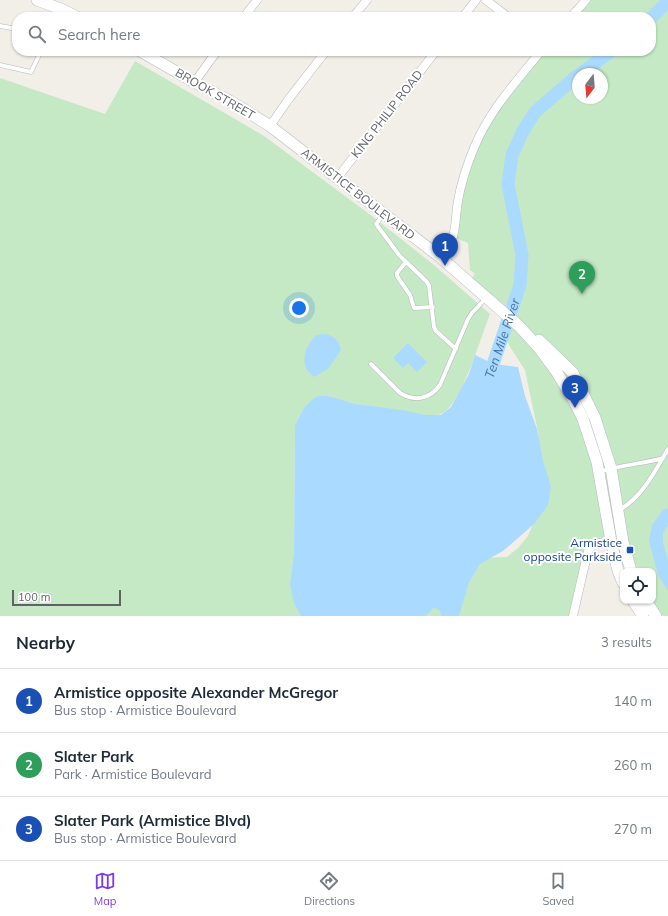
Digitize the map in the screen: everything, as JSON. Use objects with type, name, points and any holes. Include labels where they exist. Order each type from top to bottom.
[{"type":"main road","points":[[37,0],[57,12]]},
{"type":"main road","name":"BROOK STREET","points":[[149,56],[232,102],[269,126]]},
{"type":"main road","name":"ARMISTICE BOULEVARD","points":[[269,126],[338,177],[440,257],[519,326],[545,345],[573,373],[595,418],[611,468],[623,542],[630,568]]},
{"type":"main road","name":"ARMISTICE BOULEVARD","points":[[519,326],[547,358],[574,401],[583,419],[597,462],[611,541],[620,575]]},
{"type":"main road","points":[[635,604],[643,616]]},
{"type":"main road","points":[[648,604],[656,616]]},
{"type":"street","points":[[248,12],[257,0]]},
{"type":"street","points":[[357,12],[367,0]]},
{"type":"street","points":[[467,12],[476,0]]},
{"type":"street","points":[[486,0],[502,12]]},
{"type":"street","points":[[575,12],[586,0]]},
{"type":"street","points":[[194,82],[213,56]]},
{"type":"street","points":[[269,126],[322,56]]},
{"type":"street","name":"KING PHILIP ROAD","points":[[338,177],[432,56]]},
{"type":"street","points":[[440,257],[448,249],[454,238],[458,201],[462,182],[474,148],[491,116],[537,56]]},
{"type":"street","points":[[572,616],[588,551],[594,544],[611,541]]},
{"type":"lane","points":[[0,26],[12,28]]},
{"type":"lane","points":[[0,65],[30,72],[38,56]]},
{"type":"lane","points":[[384,214],[376,224],[390,244],[427,282],[433,307],[434,327],[436,331],[456,349]]},
{"type":"lane","points":[[406,262],[397,272],[397,276],[410,295],[414,308],[433,307]]},
{"type":"lane","points":[[371,364],[400,393],[410,397],[424,398],[435,392],[440,386],[468,319],[482,294]]},
{"type":"lane","points":[[607,515],[625,507],[638,495],[668,449]]},
{"type":"lane","points":[[598,472],[627,464],[645,463],[663,458]]},
{"type":"green space","points":[[583,0],[668,0],[668,616],[663,616],[654,604],[656,604],[656,568],[634,568],[628,543],[611,541],[591,547],[573,616],[428,616],[431,606],[476,558],[507,557],[518,548],[528,536],[534,521],[545,507],[551,485],[539,459],[538,432],[525,370],[505,338],[506,326],[518,313],[508,304],[501,309],[470,281],[475,274],[470,270],[468,243],[456,238],[457,207],[482,131],[536,56],[656,56],[656,12],[572,12]]},
{"type":"green space","points":[[135,61],[264,136],[372,216],[434,265],[490,314],[463,384],[449,408],[441,414],[432,416],[422,415],[402,410],[357,404],[328,396],[304,408],[295,425],[294,552],[290,584],[323,616],[0,616],[0,78],[105,114]]},
{"type":"water","points":[[324,334],[336,339],[341,350],[328,369],[314,377],[307,370],[304,360],[305,355],[308,346],[314,338],[317,335]]},
{"type":"water","points":[[408,343],[427,362],[417,372],[408,363],[403,368],[393,358]]},
{"type":"water","points":[[475,355],[494,364],[518,367],[525,396],[537,429],[543,461],[551,486],[548,505],[534,524],[503,551],[480,564],[469,582],[459,616],[441,616],[440,611],[434,607],[427,616],[301,616],[294,603],[290,584],[294,552],[295,425],[304,408],[318,396],[328,396],[356,404],[403,410],[425,415],[441,415],[451,407],[469,374]]},
{"type":"water","points":[[668,508],[668,526],[663,533],[663,542],[668,560],[668,591],[658,575],[649,541],[652,525],[663,510]]},
{"type":"waterway","name":"Ten Mile River","points":[[656,13],[668,1]]},
{"type":"waterway","name":"Ten Mile River","points":[[588,68],[604,56]]},
{"type":"waterway","name":"Ten Mile River","points":[[488,379],[520,285],[522,255],[508,184],[512,155],[523,131],[535,112],[572,80]]},
{"type":"place","name":"Armistice opposite Alexander McGregor","points":[[445,266]]},
{"type":"place","name":"Slater Park","points":[[582,294]]},
{"type":"place","name":"Slater Park (Armistice Blvd)","points":[[575,408]]},
{"type":"place","name":"Armistice opposite Parkside","points":[[630,550]]}]
